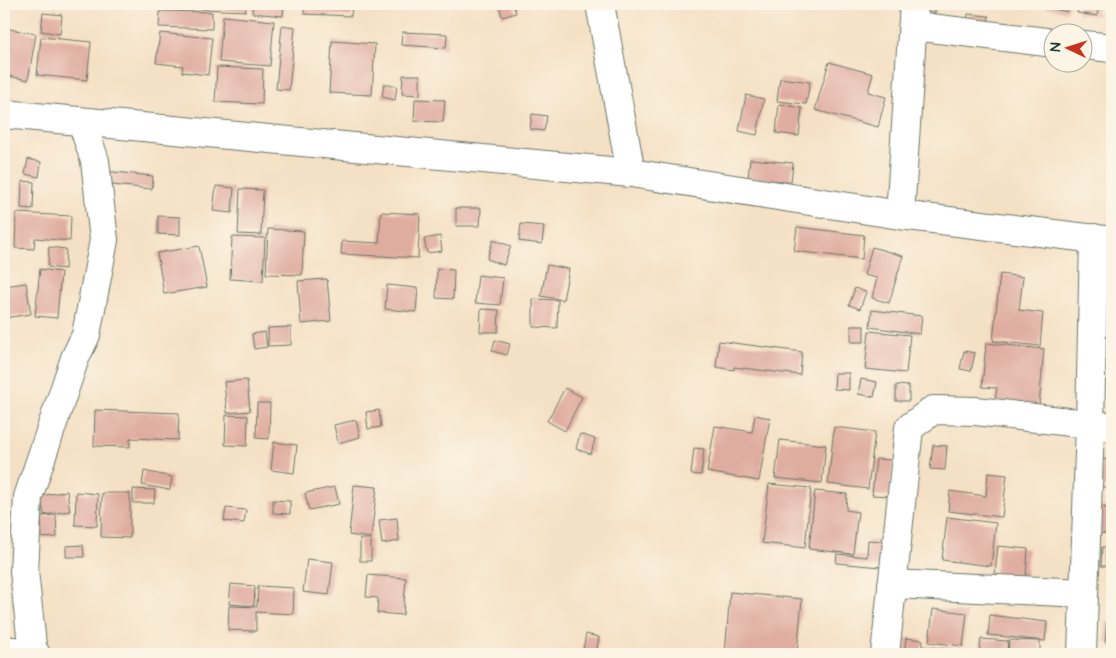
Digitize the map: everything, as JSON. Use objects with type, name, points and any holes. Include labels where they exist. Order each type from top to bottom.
[{"type":"street","points":[[600,4],[632,173]]},
{"type":"street","points":[[900,215],[914,15],[1044,40]]},
{"type":"street","points":[[1094,46],[1112,48]]},
{"type":"street","points":[[4,114],[632,173],[900,215],[1103,239],[1101,426],[1084,593],[1082,654]]},
{"type":"street","points":[[4,650],[35,654],[24,571],[28,497],[75,358],[86,335],[104,240],[95,161],[82,122]]},
{"type":"street","points":[[885,654],[909,428],[934,410],[976,411],[1101,426]]},
{"type":"street","points":[[892,584],[1084,593]]},
{"type":"building","points":[[4,4],[9,4],[4,25]]},
{"type":"building","points":[[199,4],[246,4],[246,11],[199,9]]},
{"type":"building","points":[[253,4],[284,4],[283,16],[252,13]]},
{"type":"building","points":[[304,4],[352,4],[351,16],[304,14]]},
{"type":"building","points":[[499,4],[513,4],[516,13],[502,17]]},
{"type":"building","points":[[921,4],[936,7],[933,21],[918,18]]},
{"type":"building","points":[[1034,4],[1069,4],[1067,12]]},
{"type":"building","points":[[1079,4],[1099,4],[1097,16],[1077,13]]},
{"type":"building","points":[[160,11],[212,12],[212,29],[159,27]]},
{"type":"building","points":[[43,13],[62,15],[60,34],[41,31]]},
{"type":"building","points":[[968,14],[989,16],[987,34],[966,32]]},
{"type":"building","points":[[223,16],[274,21],[270,66],[219,62]]},
{"type":"building","points":[[282,25],[295,27],[289,90],[276,89]]},
{"type":"building","points":[[4,28],[36,34],[28,80],[4,75]]},
{"type":"building","points":[[402,32],[447,34],[446,48],[401,45]]},
{"type":"building","points":[[160,33],[212,38],[208,75],[182,72],[183,66],[156,63]]},
{"type":"building","points":[[41,37],[91,42],[87,80],[37,75]]},
{"type":"building","points":[[332,41],[375,44],[372,95],[329,93]]},
{"type":"building","points":[[829,62],[873,74],[868,92],[886,97],[878,127],[815,110]]},
{"type":"building","points":[[217,67],[263,69],[262,104],[215,102]]},
{"type":"building","points":[[403,75],[420,75],[420,95],[402,94]]},
{"type":"building","points":[[780,78],[810,82],[806,104],[777,101]]},
{"type":"building","points":[[384,84],[397,86],[395,100],[382,97]]},
{"type":"building","points":[[746,95],[764,99],[757,135],[739,131]]},
{"type":"building","points":[[415,99],[445,100],[443,122],[414,121]]},
{"type":"building","points":[[779,104],[802,108],[799,136],[776,133]]},
{"type":"building","points":[[532,114],[547,116],[544,131],[530,129]]},
{"type":"building","points":[[28,159],[41,162],[39,177],[25,174]]},
{"type":"building","points":[[750,159],[793,163],[791,182],[748,178]]},
{"type":"building","points":[[104,171],[153,176],[152,189],[102,184]]},
{"type":"building","points":[[22,181],[34,182],[33,209],[21,208]]},
{"type":"building","points":[[216,186],[234,188],[232,213],[213,211]]},
{"type":"building","points":[[240,189],[263,190],[261,235],[238,234]]},
{"type":"building","points":[[456,208],[481,208],[480,226],[456,226]]},
{"type":"building","points":[[381,212],[420,214],[418,258],[341,254],[342,241],[379,243]]},
{"type":"building","points":[[16,213],[71,216],[70,241],[35,238],[34,249],[15,248]]},
{"type":"building","points":[[158,216],[180,217],[180,235],[158,234]]},
{"type":"building","points":[[521,224],[544,226],[542,244],[519,241]]},
{"type":"building","points":[[797,227],[864,235],[862,259],[794,251]]},
{"type":"building","points":[[268,229],[304,231],[302,275],[266,274]]},
{"type":"building","points":[[440,236],[442,251],[427,253],[424,239]]},
{"type":"building","points":[[232,237],[265,238],[263,281],[230,279]]},
{"type":"building","points":[[493,240],[511,246],[504,265],[487,259]]},
{"type":"building","points":[[199,246],[207,287],[164,294],[157,253]]},
{"type":"building","points":[[49,247],[66,249],[65,269],[48,267]]},
{"type":"building","points":[[872,247],[903,256],[889,303],[872,298],[877,278],[864,275]]},
{"type":"building","points":[[547,265],[569,269],[563,300],[541,296]]},
{"type":"building","points":[[40,269],[61,272],[57,318],[35,316]]},
{"type":"building","points":[[437,269],[454,270],[453,299],[436,298]]},
{"type":"building","points":[[1000,274],[1023,277],[1019,310],[1043,313],[1040,346],[993,341]]},
{"type":"building","points":[[478,275],[503,278],[500,305],[475,303]]},
{"type":"building","points":[[327,279],[331,321],[301,324],[298,281]]},
{"type":"building","points":[[26,283],[31,314],[4,318],[4,286]]},
{"type":"building","points":[[387,285],[418,288],[416,312],[385,309]]},
{"type":"building","points":[[855,288],[866,292],[860,309],[849,305]]},
{"type":"building","points":[[533,299],[558,300],[557,328],[533,327]]},
{"type":"building","points":[[481,309],[499,310],[498,332],[480,332]]},
{"type":"building","points":[[872,310],[922,316],[920,334],[870,327]]},
{"type":"building","points":[[1102,319],[1112,320],[1112,346],[1100,344]]},
{"type":"building","points":[[851,326],[864,326],[864,342],[851,342]]},
{"type":"building","points":[[291,327],[291,345],[268,346],[268,328]]},
{"type":"building","points":[[869,331],[910,335],[906,373],[865,369]]},
{"type":"building","points":[[265,332],[267,347],[254,349],[252,334]]},
{"type":"building","points":[[495,340],[510,344],[507,355],[492,351]]},
{"type":"building","points":[[719,341],[802,352],[800,375],[734,367],[734,370],[716,367]]},
{"type":"building","points":[[986,343],[1044,349],[1039,406],[995,401],[997,388],[982,387]]},
{"type":"building","points":[[964,351],[975,353],[971,371],[960,369]]},
{"type":"building","points":[[835,373],[849,373],[849,390],[834,389]]},
{"type":"building","points":[[861,379],[877,382],[874,397],[858,394]]},
{"type":"building","points":[[247,380],[250,411],[227,413],[224,382]]},
{"type":"building","points":[[896,385],[909,386],[909,401],[896,401]]},
{"type":"building","points":[[565,388],[582,397],[565,431],[547,421]]},
{"type":"building","points":[[257,403],[270,403],[269,439],[256,438]]},
{"type":"building","points":[[95,410],[179,413],[178,440],[130,438],[130,447],[94,446]]},
{"type":"building","points":[[379,410],[381,427],[368,429],[366,412]]},
{"type":"building","points":[[226,415],[248,416],[247,446],[225,445]]},
{"type":"building","points":[[755,415],[770,418],[759,481],[707,472],[715,426],[752,432]]},
{"type":"building","points":[[356,420],[360,437],[338,443],[334,425]]},
{"type":"building","points":[[834,427],[875,432],[868,489],[828,484]]},
{"type":"building","points":[[580,434],[595,439],[591,454],[576,449]]},
{"type":"building","points":[[780,440],[826,445],[822,483],[775,478]]},
{"type":"building","points":[[274,442],[297,445],[294,473],[271,470]]},
{"type":"building","points":[[933,445],[947,446],[945,470],[930,469]]},
{"type":"building","points":[[694,448],[704,449],[701,475],[691,474]]},
{"type":"building","points":[[876,459],[893,460],[890,496],[872,495]]},
{"type":"building","points":[[1102,459],[1112,461],[1112,488],[1099,486]]},
{"type":"building","points":[[144,471],[172,477],[170,490],[142,485]]},
{"type":"building","points":[[988,473],[1007,475],[1002,517],[948,511],[950,491],[986,496]]},
{"type":"building","points":[[769,484],[811,488],[805,548],[762,543]]},
{"type":"building","points":[[354,485],[377,487],[371,538],[349,535]]},
{"type":"building","points":[[335,487],[339,504],[309,510],[305,493]]},
{"type":"building","points":[[133,489],[155,490],[154,503],[133,503]]},
{"type":"building","points":[[67,491],[70,511],[44,515],[41,496]]},
{"type":"building","points":[[815,491],[847,494],[846,510],[858,512],[853,554],[809,549]]},
{"type":"building","points":[[76,492],[98,494],[97,526],[75,525]]},
{"type":"building","points":[[102,493],[130,493],[130,538],[101,537]]},
{"type":"building","points":[[273,500],[290,501],[290,514],[273,513]]},
{"type":"building","points":[[1096,507],[1112,508],[1112,534],[1095,533]]},
{"type":"building","points":[[226,508],[246,510],[244,523],[224,521]]},
{"type":"building","points":[[56,515],[57,537],[42,538],[41,516]]},
{"type":"building","points":[[947,517],[996,523],[991,566],[942,560]]},
{"type":"building","points":[[397,518],[399,541],[382,544],[379,520]]},
{"type":"building","points":[[360,539],[371,539],[371,561],[360,561]]},
{"type":"building","points":[[868,540],[883,541],[881,567],[836,563],[837,554],[867,557]]},
{"type":"building","points":[[83,545],[84,557],[66,557],[66,546]]},
{"type":"building","points":[[998,546],[1028,549],[1025,588],[994,585]]},
{"type":"building","points":[[1102,547],[1112,547],[1112,566],[1101,566]]},
{"type":"building","points":[[307,559],[333,562],[329,595],[303,592]]},
{"type":"building","points":[[368,575],[406,578],[403,615],[377,613],[378,598],[366,597]]},
{"type":"building","points":[[231,584],[255,586],[254,606],[229,604]]},
{"type":"building","points":[[258,586],[294,588],[293,614],[256,612],[256,631],[228,630],[229,606],[257,607]]},
{"type":"building","points":[[730,592],[802,599],[797,654],[725,654]]},
{"type":"building","points":[[933,609],[967,613],[963,646],[929,642]]},
{"type":"building","points":[[990,615],[1047,622],[1045,641],[988,635]]},
{"type":"building","points":[[1107,622],[1112,623],[1112,643],[1105,642]]},
{"type":"building","points":[[586,634],[599,637],[596,654],[582,654]]},
{"type":"building","points":[[906,638],[923,640],[921,654],[904,654]]},
{"type":"building","points":[[981,639],[1008,641],[1007,654],[979,654]]},
{"type":"building","points":[[1009,640],[1040,641],[1040,654],[1008,654]]},
{"type":"building","points":[[924,647],[961,650],[961,654],[924,654]]},
{"type":"building","points":[[380,651],[411,652],[411,654],[380,654]]}]
